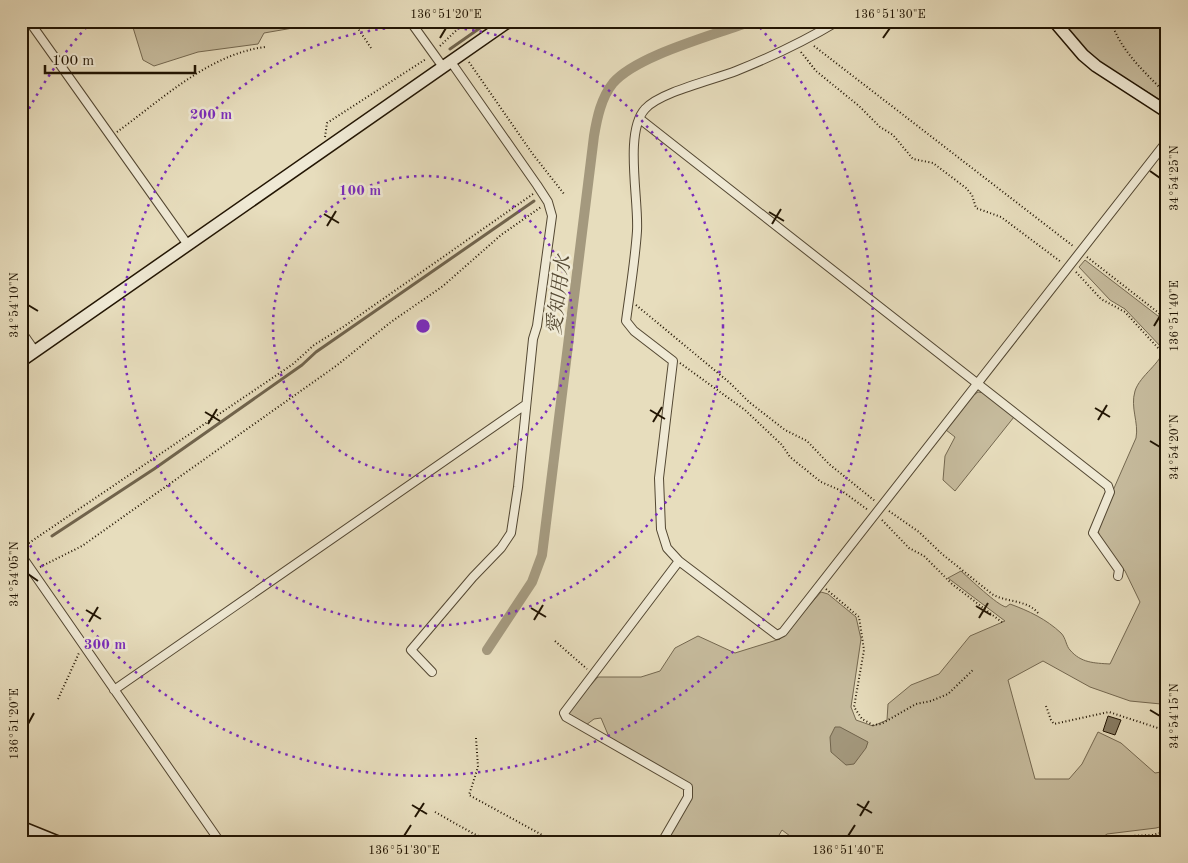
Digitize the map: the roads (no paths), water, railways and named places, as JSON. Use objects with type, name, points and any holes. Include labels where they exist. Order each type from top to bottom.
[{"type":"street","points":[[29,21],[188,246]]},
{"type":"street","points":[[410,21],[433,53],[447,64],[540,189],[548,202],[552,216],[525,405],[518,487],[511,532],[501,548],[473,577],[411,650],[432,672]]},
{"type":"street","points":[[21,360],[188,246],[509,21]]},
{"type":"street","points":[[838,21],[806,40],[735,72],[661,98],[644,110],[635,131],[634,186],[638,214],[626,321],[629,326],[673,361],[659,478],[661,528],[666,548],[679,561],[779,635],[876,514],[1167,141]]},
{"type":"street","points":[[1054,21],[1083,55],[1096,66],[1167,112]]},
{"type":"street","points":[[640,119],[1108,486],[1110,492],[1093,533],[1119,570],[1118,576]]},
{"type":"street","points":[[21,331],[35,351]]},
{"type":"street","points":[[114,690],[525,405]]},
{"type":"street","points":[[21,555],[220,842]]},
{"type":"street","points":[[662,842],[688,797],[688,788],[564,716],[568,706],[679,561]]},
{"type":"street","points":[[21,827],[58,842]]},
{"type":"waterway","points":[[450,49],[490,21]]},
{"type":"waterway","name":"愛知用水","points":[[487,650],[532,582],[542,555],[594,136],[598,115],[603,102],[613,83],[640,63],[678,47],[751,21]]},
{"type":"waterway","points":[[52,536],[154,469],[302,365],[316,352],[534,201]]}]
